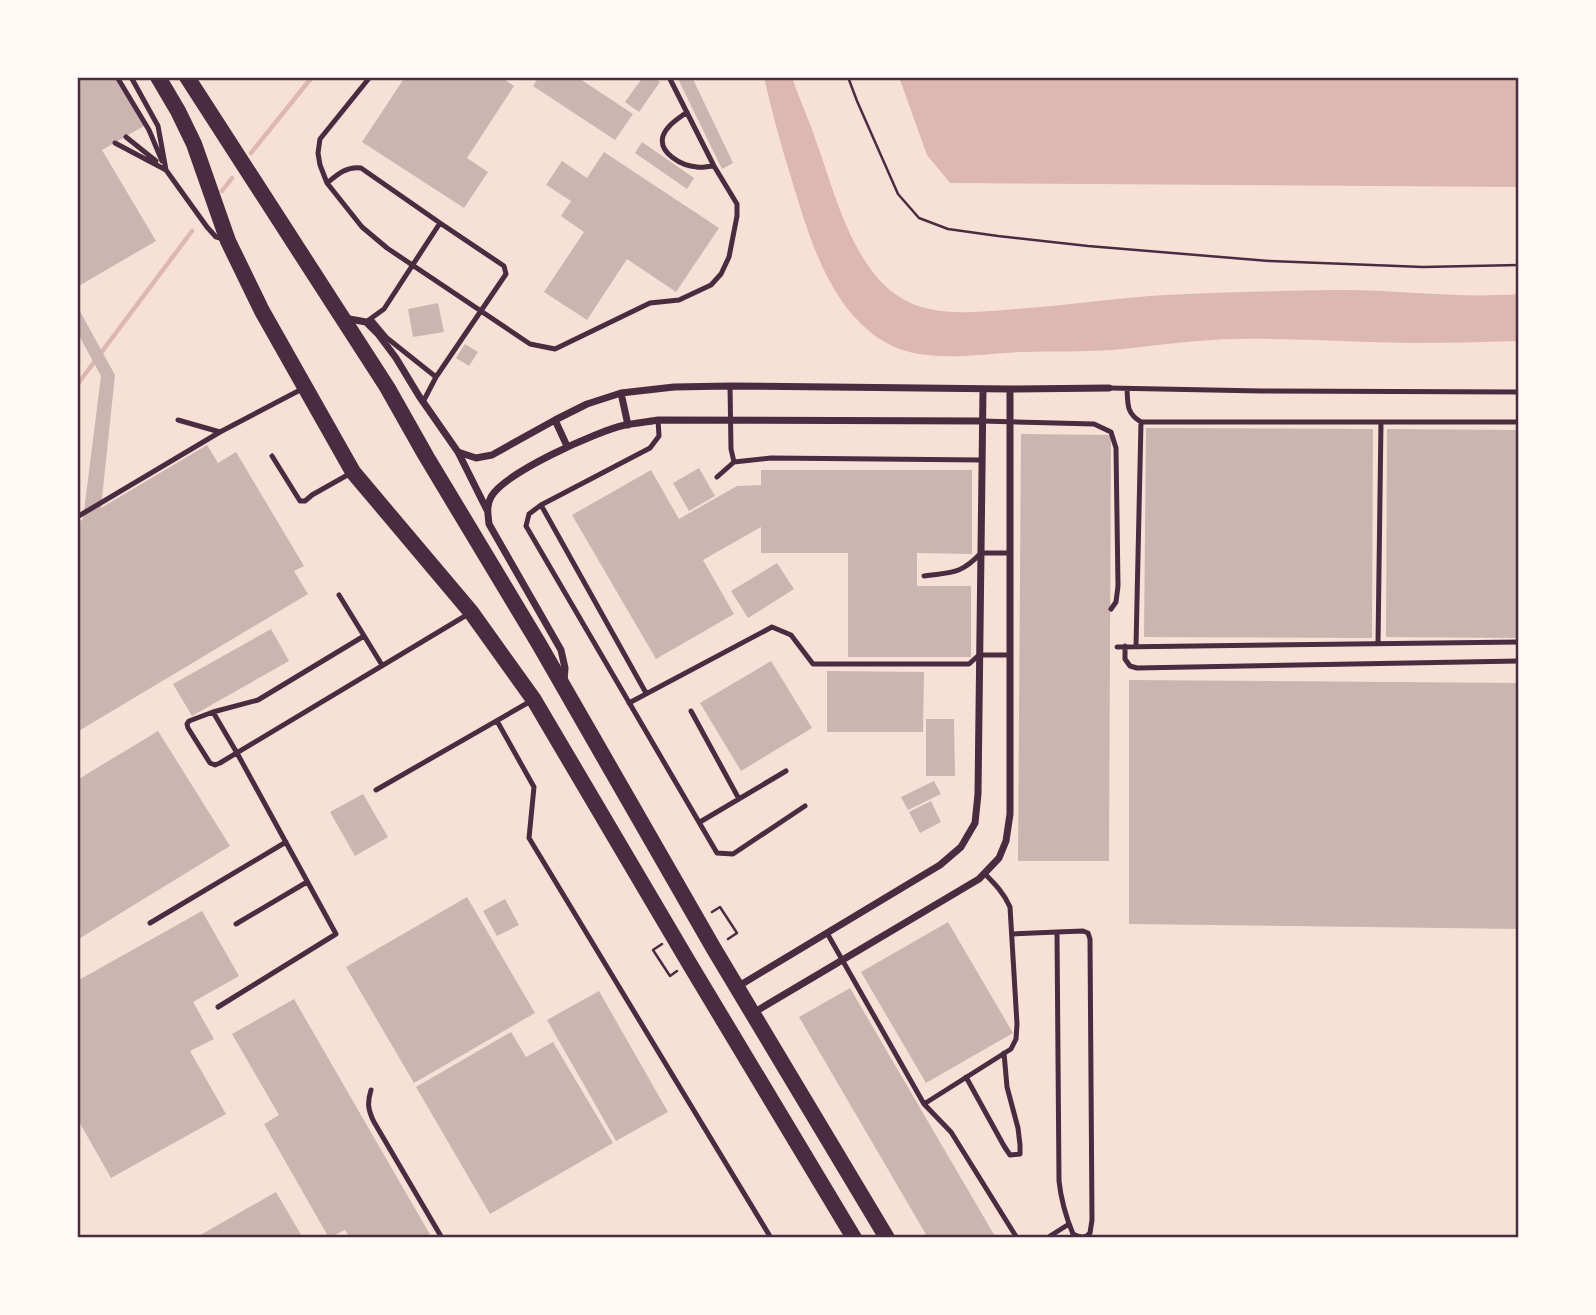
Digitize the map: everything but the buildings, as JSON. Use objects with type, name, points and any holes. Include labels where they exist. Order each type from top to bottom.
[{"type":"main road","points":[[158,77],[194,144],[228,241],[262,311],[353,472],[471,612],[534,699],[855,1238]]},
{"type":"main road","points":[[187,77],[387,387],[736,987],[887,1238]]},
{"type":"street","points":[[343,318],[368,320],[457,452],[487,510],[489,524],[561,650],[565,668],[564,689]]},
{"type":"street","points":[[457,452],[476,458],[492,455],[587,404],[621,393],[674,387],[1109,388]]},
{"type":"street","points":[[736,987],[940,865],[961,847],[975,823],[978,794],[983,389]]},
{"type":"street","points":[[752,1014],[979,879],[999,858],[1006,841],[1010,814],[1010,389]]},
{"type":"street","points":[[621,393],[628,425]]},
{"type":"street","points":[[555,420],[568,446]]},
{"type":"street","points":[[487,510],[491,497],[511,477],[568,446],[628,425],[657,420],[982,421]]},
{"type":"lane","points":[[117,77],[149,130],[166,170],[207,227],[216,237],[228,241]]},
{"type":"lane","points":[[131,77],[158,126],[166,170]]},
{"type":"lane","points":[[370,77],[320,139],[318,153],[327,183],[362,227],[387,248],[530,344],[555,349],[650,303],[679,300],[711,285],[721,274],[729,257],[737,204],[714,166],[669,77]]},
{"type":"lane","points":[[687,112],[668,127],[662,145],[670,156],[689,165],[714,166]]},
{"type":"lane","points":[[126,137],[166,170]]},
{"type":"lane","points":[[115,143],[166,170]]},
{"type":"lane","points":[[327,183],[344,170],[354,167],[361,169],[504,266],[506,275],[436,377],[424,402]]},
{"type":"lane","points":[[436,377],[368,320],[384,309],[440,223]]},
{"type":"lane","points":[[730,386],[731,449],[734,462]]},
{"type":"lane","points":[[77,517],[220,432],[305,387]]},
{"type":"lane","points":[[1109,388],[1519,391]]},
{"type":"lane","points":[[1128,388],[1132,417],[1141,422],[1519,422]]},
{"type":"lane","points":[[178,420],[220,432]]},
{"type":"lane","points":[[657,420],[659,436],[650,449],[541,505],[529,514],[526,526],[718,853],[733,855],[805,806]]},
{"type":"lane","points":[[982,421],[1094,424],[1111,432],[1116,449],[1118,586],[1116,602],[1111,609]]},
{"type":"lane","points":[[1136,646],[1141,422]]},
{"type":"lane","points":[[1378,643],[1381,422]]},
{"type":"lane","points":[[272,456],[300,501],[305,501],[353,472]]},
{"type":"lane","points":[[717,477],[734,462],[771,458],[982,460]]},
{"type":"lane","points":[[541,505],[646,693]]},
{"type":"lane","points":[[924,576],[959,571],[981,553],[1010,553]]},
{"type":"lane","points":[[339,595],[382,665]]},
{"type":"lane","points":[[364,636],[258,700],[190,721],[188,728],[210,763],[220,763],[471,612]]},
{"type":"lane","points":[[629,703],[772,627],[791,635],[813,664],[969,664],[979,655],[1009,655]]},
{"type":"lane","points":[[1117,648],[1519,642]]},
{"type":"lane","points":[[1125,646],[1125,659],[1130,666],[1137,668],[1519,661]]},
{"type":"lane","points":[[376,790],[534,699]]},
{"type":"lane","points":[[691,711],[739,799]]},
{"type":"lane","points":[[213,712],[335,934],[218,1007]]},
{"type":"lane","points":[[497,721],[534,787],[529,838],[771,1238]]},
{"type":"lane","points":[[700,822],[786,771]]},
{"type":"lane","points":[[150,923],[286,842]]},
{"type":"lane","points":[[924,1104],[1004,1054],[1014,1045],[1017,1034],[1010,906],[1006,896],[984,873]]},
{"type":"lane","points":[[236,924],[307,882]]},
{"type":"lane","points":[[1012,934],[1056,932],[1083,931],[1088,933],[1090,939],[1092,1228],[1088,1235],[1080,1237],[1073,1234],[1060,1197],[1056,932]]},
{"type":"lane","points":[[827,933],[924,1104],[951,1132],[1017,1238]]},
{"type":"lane","points":[[966,1077],[1004,1146],[1010,1154],[1020,1154],[1018,1128],[1007,1087],[1004,1054]]},
{"type":"lane","points":[[371,1090],[369,1112],[442,1238]]},
{"type":"lane","points":[[1047,1238],[1069,1224]]},
{"type":"path","points":[[848,77],[898,194],[919,218],[948,229],[1088,246],[1269,261],[1423,267],[1519,265]]},
{"type":"path","points":[[720,907],[737,933]]},
{"type":"path","points":[[653,950],[670,976]]},
{"type":"shaded area","points":[[764,77],[792,77],[837,203],[855,244],[880,280],[895,294],[926,308],[977,312],[1149,296],[1288,291],[1519,294],[1519,341],[1413,343],[1223,339],[1113,350],[951,356],[933,356],[899,349],[865,327],[849,310],[824,271],[777,131]]},
{"type":"shaded area","points":[[899,77],[1519,77],[1519,187],[950,183],[927,155]]},
{"type":"waterway","points":[[251,153],[312,77]]},
{"type":"waterway","points":[[222,191],[232,178]]},
{"type":"waterway","points":[[77,385],[192,231]]}]
